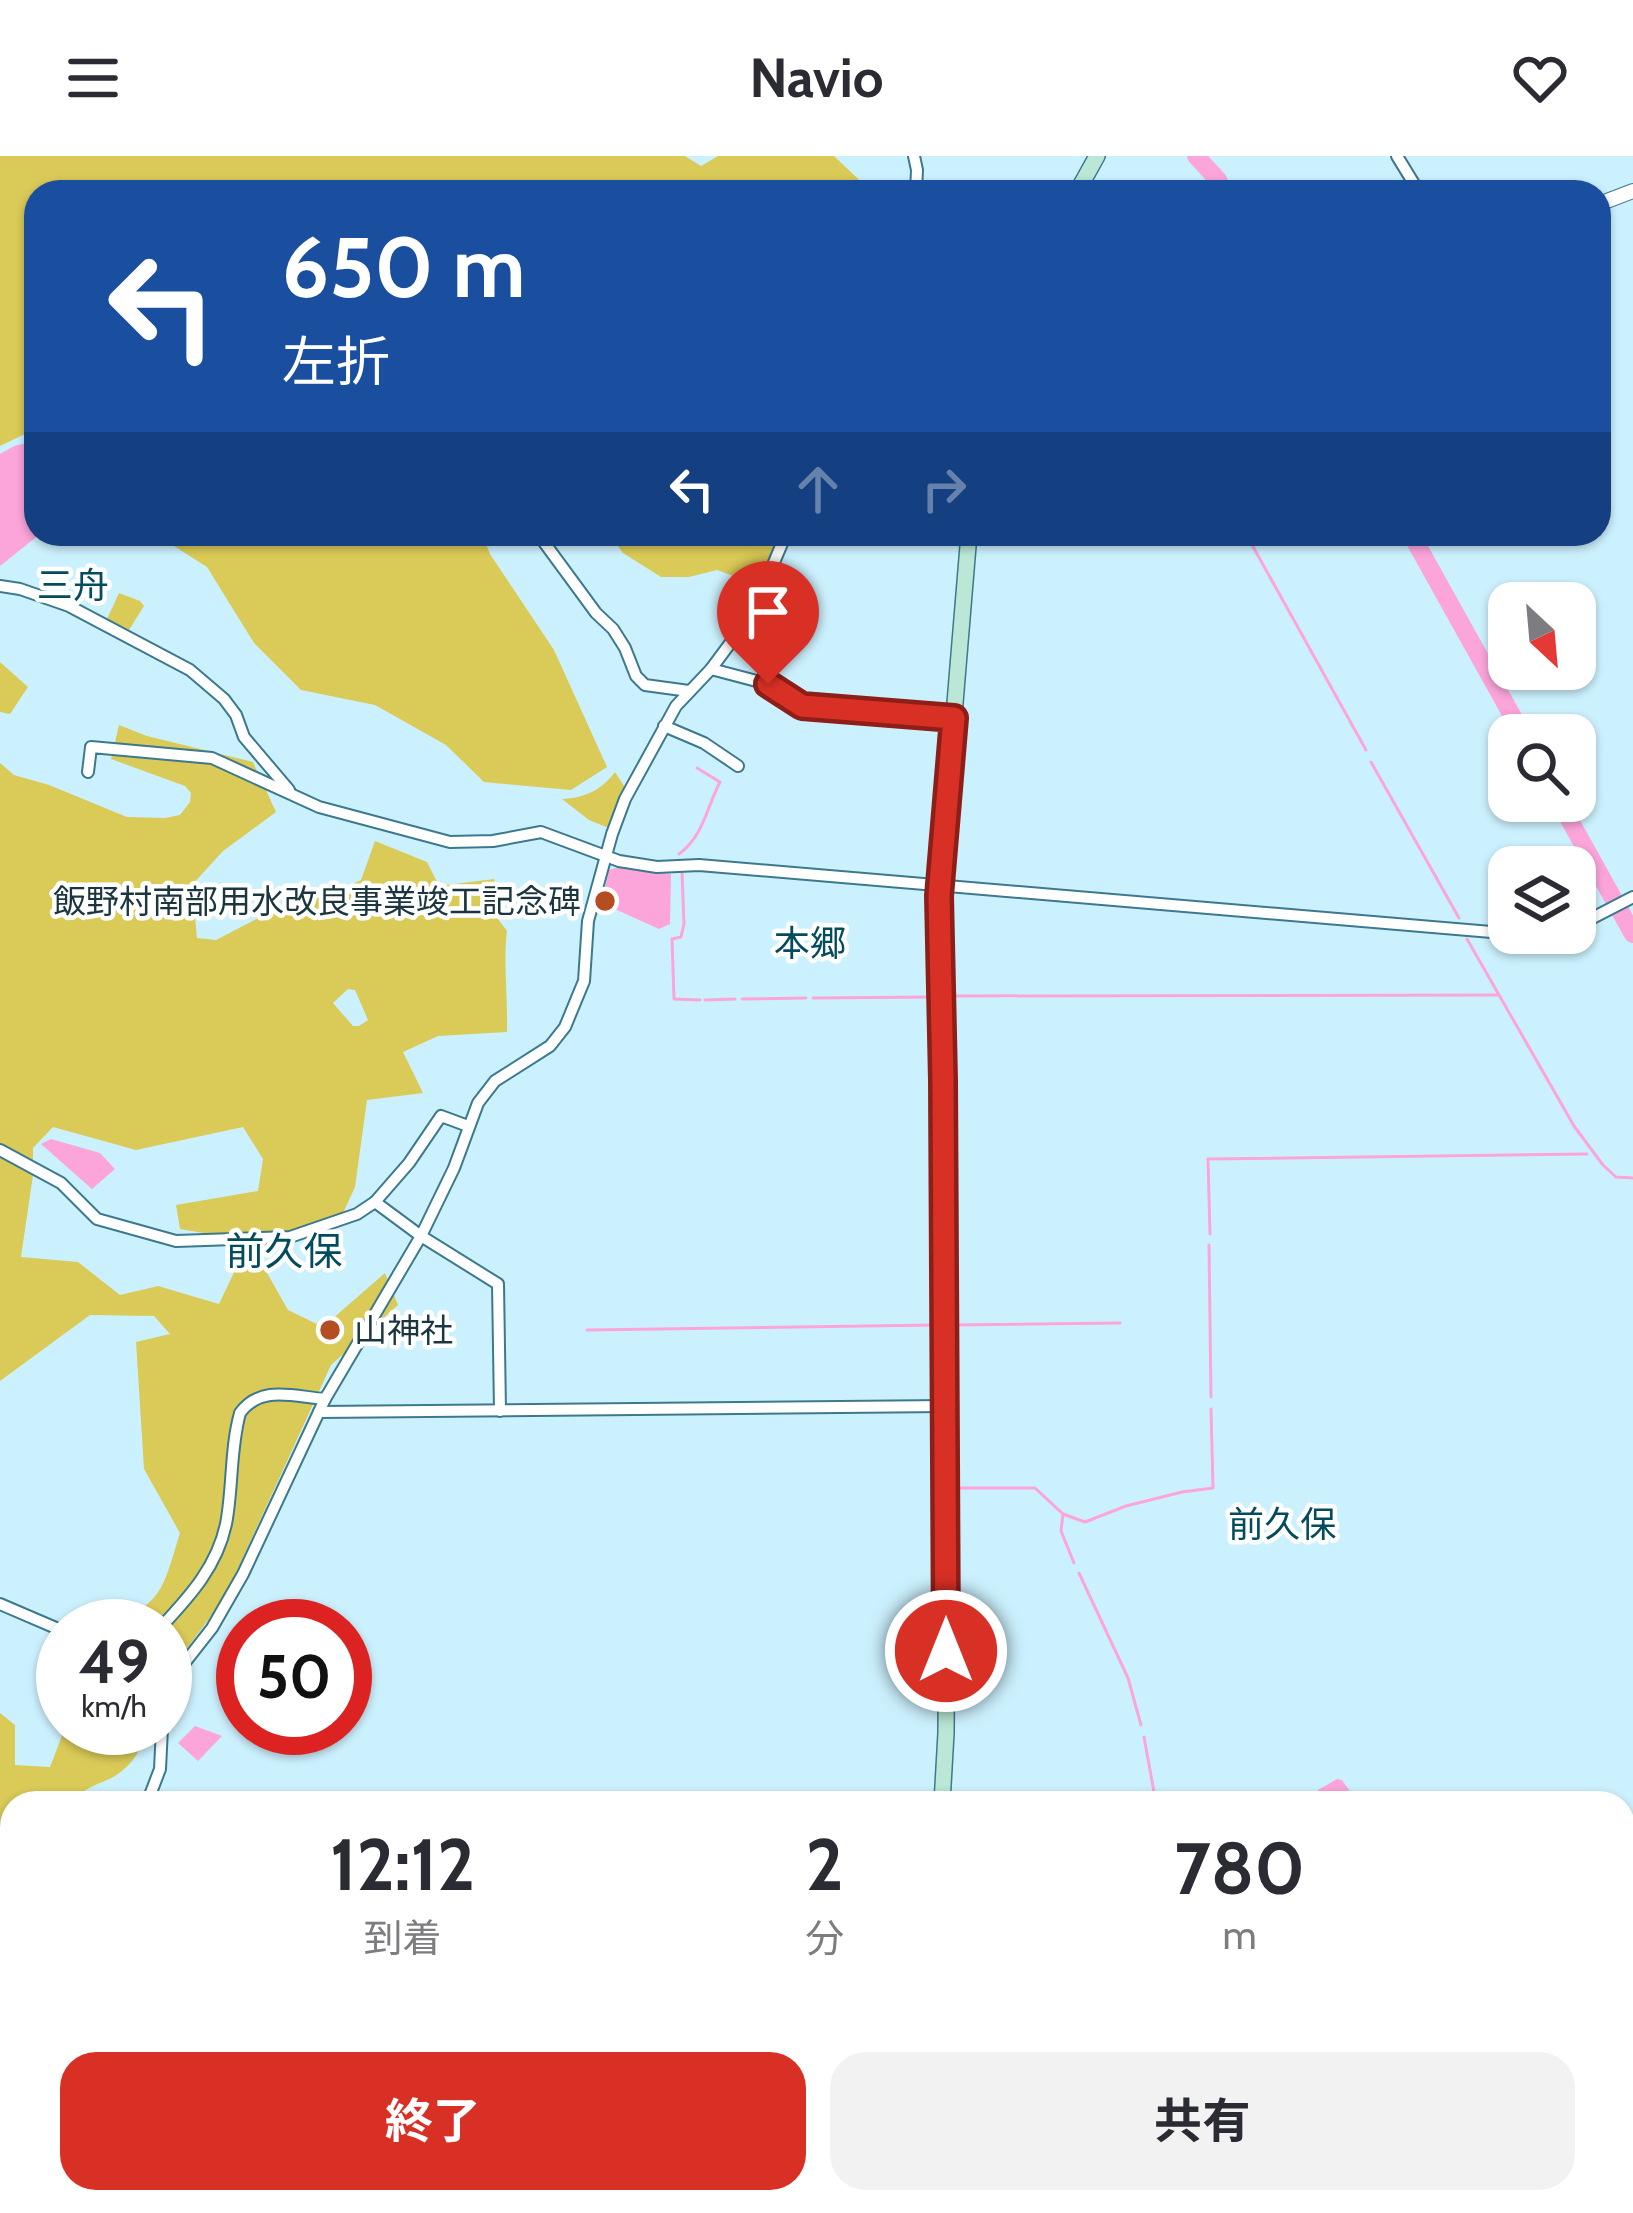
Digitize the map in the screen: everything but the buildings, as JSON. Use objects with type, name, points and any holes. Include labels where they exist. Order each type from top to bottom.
[{"type":"main road","points":[[942,1791],[946,1686],[940,884],[968,546]]},
{"type":"street","points":[[547,546],[613,629],[636,676],[645,685],[689,691]]},
{"type":"street","points":[[192,1654],[243,1574],[325,1399],[421,1236],[478,1103],[495,1081],[550,1046],[565,1027],[584,980],[588,921],[625,799],[664,726],[756,605],[781,546]]},
{"type":"street","points":[[0,586],[69,606],[190,670],[224,699],[244,737],[291,793]]},
{"type":"street","points":[[711,669],[768,684],[802,706],[954,718]]},
{"type":"street","points":[[664,726],[704,742],[738,766]]},
{"type":"street","points":[[88,772],[91,747],[212,758],[319,807],[430,838],[467,843],[541,832],[606,857],[657,867],[699,865],[1488,931]]},
{"type":"street","points":[[0,1150],[61,1183],[97,1220],[176,1240],[290,1237],[357,1214],[375,1202],[440,1116],[468,1126]]},
{"type":"street","points":[[375,1202],[498,1284],[500,1411]]},
{"type":"street","points":[[186,1599],[220,1545],[240,1413],[247,1404],[272,1394],[325,1399]]},
{"type":"street","points":[[319,1412],[945,1406]]},
{"type":"street","points":[[0,1604],[36,1619]]},
{"type":"street","points":[[152,1791],[161,1755]]},
{"type":"shaded area","points":[[0,156],[685,156],[701,166],[718,156],[834,156],[859,180],[24,180],[24,434],[0,446]]},
{"type":"shaded area","points":[[24,444],[25,546],[0,566],[0,454]]},
{"type":"shaded area","points":[[174,546],[487,546],[554,650],[607,767],[571,790],[484,782],[446,745],[375,705],[301,690],[254,643],[207,567]]},
{"type":"shaded area","points":[[618,546],[774,546],[767,576],[742,579],[717,570],[661,577]]},
{"type":"shaded area","points":[[119,593],[144,606],[129,630],[107,619]]},
{"type":"shaded area","points":[[0,662],[28,687],[10,714],[0,712]]},
{"type":"shaded area","points":[[119,725],[253,762],[276,812],[223,851],[192,885],[197,938],[216,940],[316,888],[320,899],[361,880],[375,841],[427,862],[439,886],[494,879],[501,904],[495,915],[507,931],[507,1032],[438,1036],[403,1052],[423,1093],[367,1100],[355,1187],[344,1211],[258,1257],[288,1310],[323,1327],[385,1273],[398,1305],[331,1365],[224,1599],[216,1599],[216,1610],[192,1641],[192,1599],[152,1599],[180,1533],[144,1469],[136,1342],[170,1334],[154,1316],[90,1315],[0,1381],[0,763],[14,775],[127,817],[180,815],[190,802],[191,793],[185,786],[111,759]],"holes":[[[348,989],[355,990],[368,1020],[359,1026],[353,1026],[333,1003]],[[53,1127],[136,1150],[243,1127],[263,1159],[258,1191],[176,1205],[180,1229],[249,1241],[219,1304],[158,1286],[120,1295],[78,1262],[21,1257],[33,1148]]]},
{"type":"shaded area","points":[[615,772],[626,789],[610,826],[589,820],[562,799],[592,792]]},
{"type":"shaded area","points":[[619,867],[671,874],[670,924],[659,929],[606,905],[608,899],[603,897],[609,870]]},
{"type":"shaded area","points":[[51,1139],[100,1153],[115,1169],[92,1189],[41,1144]]},
{"type":"shaded area","points":[[0,1713],[15,1725],[15,1765],[50,1767],[55,1755],[136,1755],[115,1776],[85,1791],[0,1791]]},
{"type":"shaded area","points":[[192,1729],[216,1734],[216,1742],[198,1761],[191,1755]]},
{"type":"shaded area","points":[[1337,1779],[1350,1791],[1318,1791]]},
{"type":"waterway","points":[[1196,156],[1218,180]]},
{"type":"waterway","points":[[1253,546],[1366,750]]},
{"type":"waterway","points":[[1418,546],[1511,714]]},
{"type":"waterway","points":[[1371,762],[1459,918]]},
{"type":"waterway","points":[[679,854],[699,830],[720,782],[697,768]]},
{"type":"waterway","points":[[1571,822],[1633,934]]},
{"type":"waterway","points":[[682,872],[684,924],[681,937],[672,939],[674,999],[700,1000]]},
{"type":"waterway","points":[[1467,939],[1574,1126],[1616,1177],[1633,1178]]},
{"type":"waterway","points":[[949,996],[1499,995]]},
{"type":"waterway","points":[[813,998],[931,997]]},
{"type":"waterway","points":[[742,999],[806,998]]},
{"type":"waterway","points":[[705,1000],[735,999]]},
{"type":"waterway","points":[[1210,1234],[1208,1159],[1587,1154]]},
{"type":"waterway","points":[[1209,1245],[1211,1397]]},
{"type":"waterway","points":[[953,1325],[1120,1323]]},
{"type":"waterway","points":[[587,1330],[935,1325]]},
{"type":"waterway","points":[[1074,1563],[1061,1531],[1063,1514],[1085,1522],[1126,1506],[1213,1488],[1211,1409]]},
{"type":"waterway","points":[[952,1488],[1035,1488],[1063,1514]]},
{"type":"waterway","points":[[1079,1573],[1128,1678],[1141,1725]]},
{"type":"waterway","points":[[1144,1737],[1154,1791]]},
{"type":"place","name":"飯野村南部用水改良事業竣工記念碑","points":[[605,901]]},
{"type":"place","name":"山神社","points":[[330,1330]]},
{"type":"district","name":"三舟","points":[[73,585]]},
{"type":"district","name":"本郷","points":[[810,943]]},
{"type":"district","name":"前久保","points":[[284,1251]]},
{"type":"district","name":"前久保","points":[[1282,1524]]},
{"type":"route","points":[[768,684],[802,706],[954,718],[939,896],[946,1651]]}]
